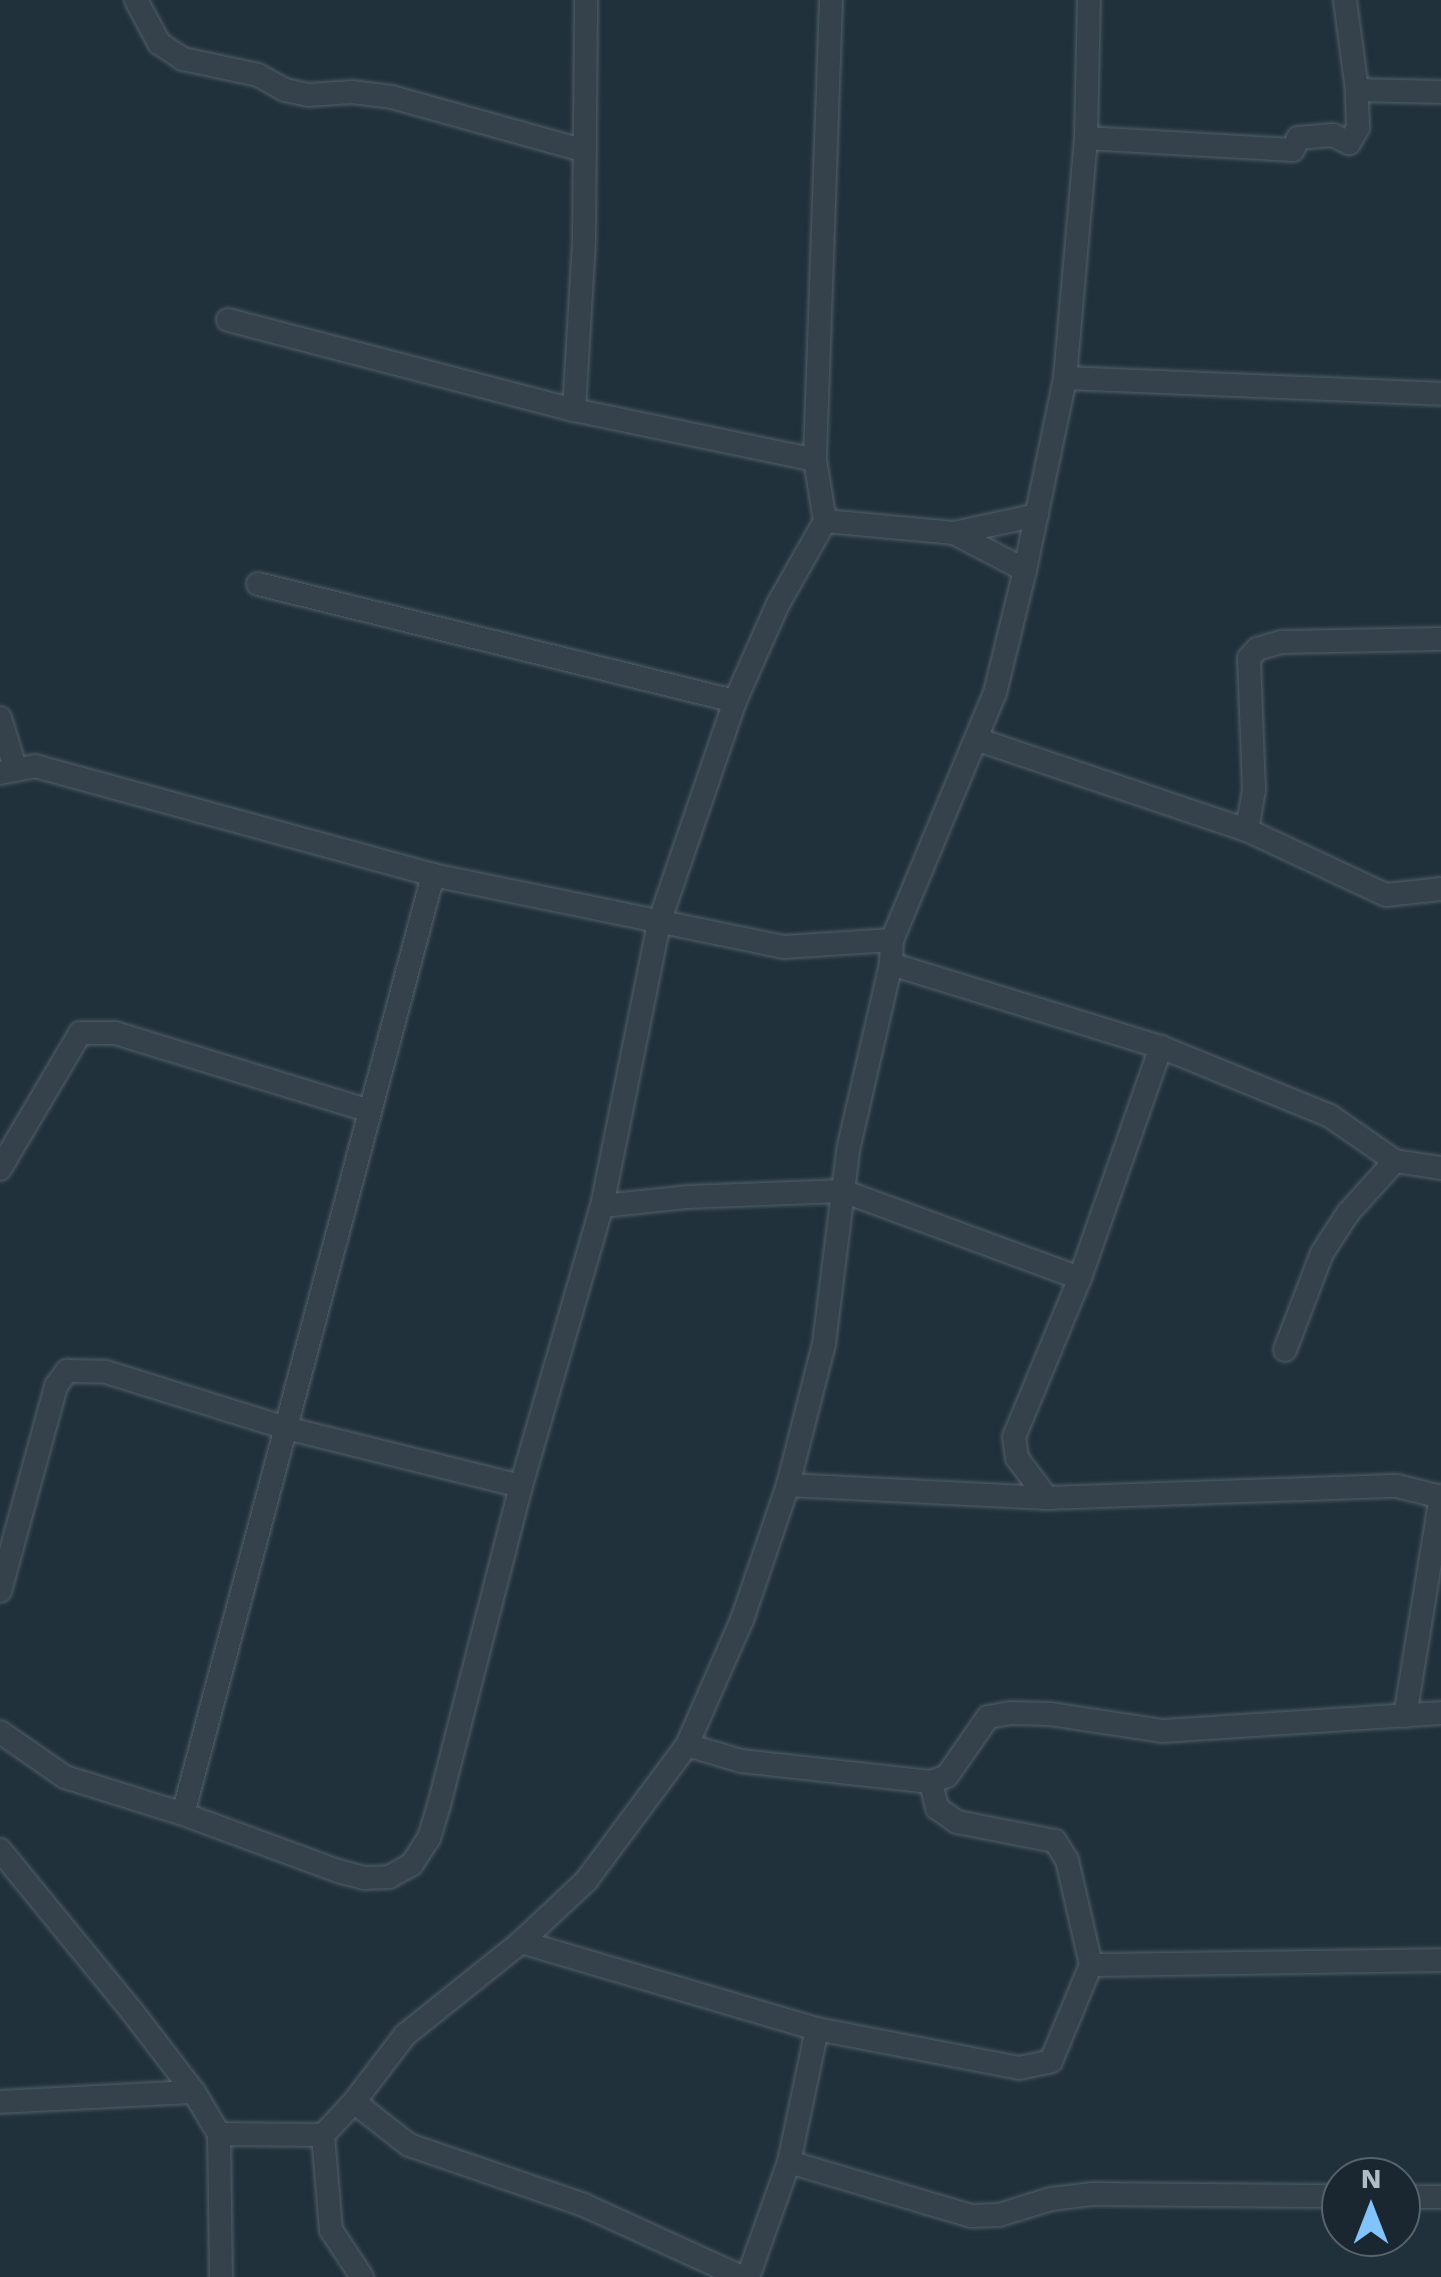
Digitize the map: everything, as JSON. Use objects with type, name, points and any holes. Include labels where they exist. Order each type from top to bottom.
[{"type":"street","points":[[136,0],[159,43],[183,59],[258,75],[285,90],[308,95],[352,92],[392,97],[585,151]]},
{"type":"street","points":[[574,410],[585,151],[586,0]]},
{"type":"street","points":[[0,1732],[64,1777],[184,1814],[364,1878],[388,1877],[412,1864],[429,1838],[521,1486],[602,1206],[659,923],[734,701],[778,604],[825,521],[814,460],[831,0]]},
{"type":"street","points":[[219,2134],[323,2135],[354,2102],[405,2035],[522,1942],[586,1882],[687,1745],[742,1620],[788,1485],[824,1344],[848,1150],[891,964],[892,940],[995,693],[1037,515],[1065,378],[1086,138],[1089,0]]},
{"type":"street","points":[[1086,138],[1293,150],[1298,138],[1333,135],[1348,143],[1358,128],[1345,0]]},
{"type":"street","points":[[1357,90],[1441,92]]},
{"type":"street","points":[[228,320],[574,410],[814,460]]},
{"type":"street","points":[[1065,378],[1441,394]]},
{"type":"street","points":[[825,521],[954,533],[1037,515]]},
{"type":"street","points":[[954,533],[1025,570]]},
{"type":"street","points":[[258,584],[734,701]]},
{"type":"street","points":[[1248,830],[1254,790],[1249,658],[1257,649],[1282,642],[1441,639]]},
{"type":"street","points":[[0,718],[7,770],[35,766],[433,875],[659,923],[784,947],[892,940]]},
{"type":"street","points":[[976,739],[1248,830],[1386,895],[1441,889]]},
{"type":"street","points":[[184,1814],[367,1110],[433,875]]},
{"type":"street","points":[[891,964],[1162,1047],[1330,1116],[1394,1161],[1441,1168]]},
{"type":"street","points":[[0,1168],[80,1033],[115,1033],[367,1110]]},
{"type":"street","points":[[1047,1498],[1017,1458],[1014,1438],[1080,1278],[1162,1047]]},
{"type":"street","points":[[1285,1350],[1322,1254],[1348,1214],[1394,1161]]},
{"type":"street","points":[[602,1206],[687,1197],[843,1191],[1080,1278]]},
{"type":"street","points":[[0,1592],[56,1386],[67,1371],[106,1372],[286,1428],[521,1486]]},
{"type":"street","points":[[788,1485],[1047,1498],[1397,1486],[1441,1497],[1405,1716]]},
{"type":"street","points":[[687,1745],[741,1761],[931,1782],[947,1776],[988,1716],[1010,1713],[1050,1714],[1162,1732],[1441,1713]]},
{"type":"street","points":[[522,1942],[817,2029],[1019,2068],[1051,2061],[1091,1965],[1067,1860],[1055,1841],[957,1822],[937,1808],[931,1782]]},
{"type":"street","points":[[0,1850],[194,2092],[219,2134],[222,2277]]},
{"type":"street","points":[[1091,1965],[1441,1960]]},
{"type":"street","points":[[354,2102],[408,2146],[584,2205],[745,2277],[789,2162],[817,2029]]},
{"type":"street","points":[[0,2102],[194,2092]]},
{"type":"street","points":[[323,2135],[330,2230],[362,2277]]},
{"type":"street","points":[[789,2162],[971,2216],[999,2215],[1052,2199],[1093,2194],[1321,2196]]}]
